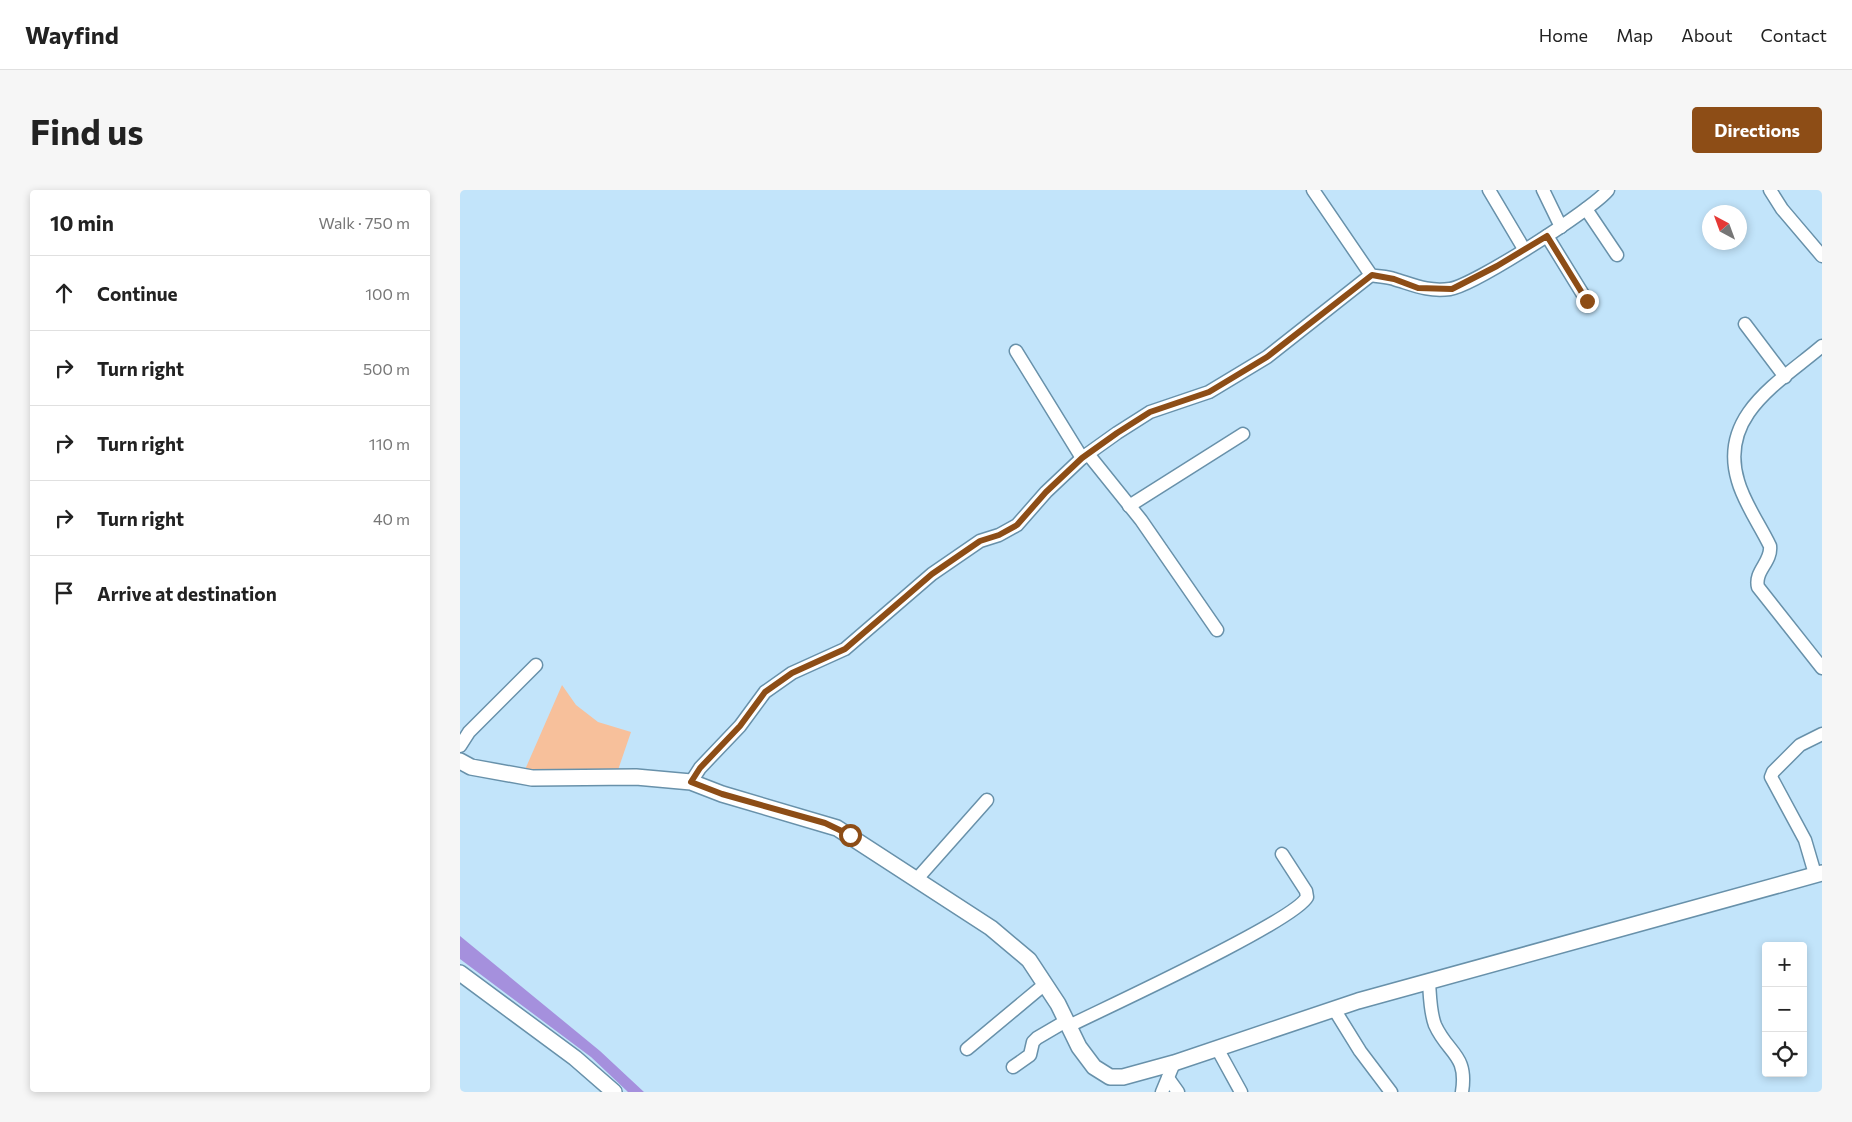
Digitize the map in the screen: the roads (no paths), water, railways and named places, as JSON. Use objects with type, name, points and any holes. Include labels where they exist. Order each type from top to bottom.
[{"type":"street","points":[[1313,190],[1372,275],[1394,279],[1418,288],[1452,289],[1547,236],[1586,209],[1608,190]]},
{"type":"street","points":[[1490,190],[1524,249]]},
{"type":"street","points":[[1543,190],[1561,227]]},
{"type":"street","points":[[1770,190],[1788,216],[1822,256]]},
{"type":"street","points":[[1586,209],[1616,255]]},
{"type":"street","points":[[1547,236],[1587,301]]},
{"type":"street","points":[[691,782],[700,768],[740,726],[765,692],[792,673],[845,649],[932,574],[980,541],[999,535],[1017,525],[1046,492],[1085,456],[1150,412],[1209,392],[1267,357],[1372,275]]},
{"type":"street","points":[[1745,324],[1785,377]]},
{"type":"street","points":[[1822,346],[1755,402],[1743,419],[1736,442],[1735,460],[1738,481],[1770,546],[1771,553],[1758,576],[1758,587],[1822,668]]},
{"type":"street","points":[[1016,351],[1085,456],[1129,506],[1217,630]]},
{"type":"street","points":[[1129,506],[1243,434]]},
{"type":"street","points":[[460,746],[469,732],[536,665]]},
{"type":"street","points":[[460,761],[470,767],[532,778],[636,777],[691,782],[722,794],[838,828],[990,928],[1013,946],[1029,960],[1068,1024],[1079,1047],[1094,1067],[1110,1076],[1123,1077],[1218,1050],[1334,1010],[1429,982],[1818,874],[1805,840],[1770,777],[1781,763],[1800,745],[1822,734]]},
{"type":"street","points":[[916,880],[987,800]]},
{"type":"street","points":[[1013,1067],[1030,1055],[1033,1042],[1037,1038],[1265,928],[1302,904],[1308,895],[1282,854]]},
{"type":"street","points":[[460,972],[575,1058],[614,1092]]},
{"type":"street","points":[[1429,982],[1434,1022],[1441,1036],[1455,1053],[1463,1070],[1462,1092]]},
{"type":"street","points":[[967,1048],[1045,984]]},
{"type":"street","points":[[1334,1010],[1360,1051],[1392,1092]]},
{"type":"street","points":[[1218,1050],[1241,1092]]},
{"type":"street","points":[[1162,1092],[1174,1063]]},
{"type":"street","points":[[1168,1078],[1178,1092]]}]
